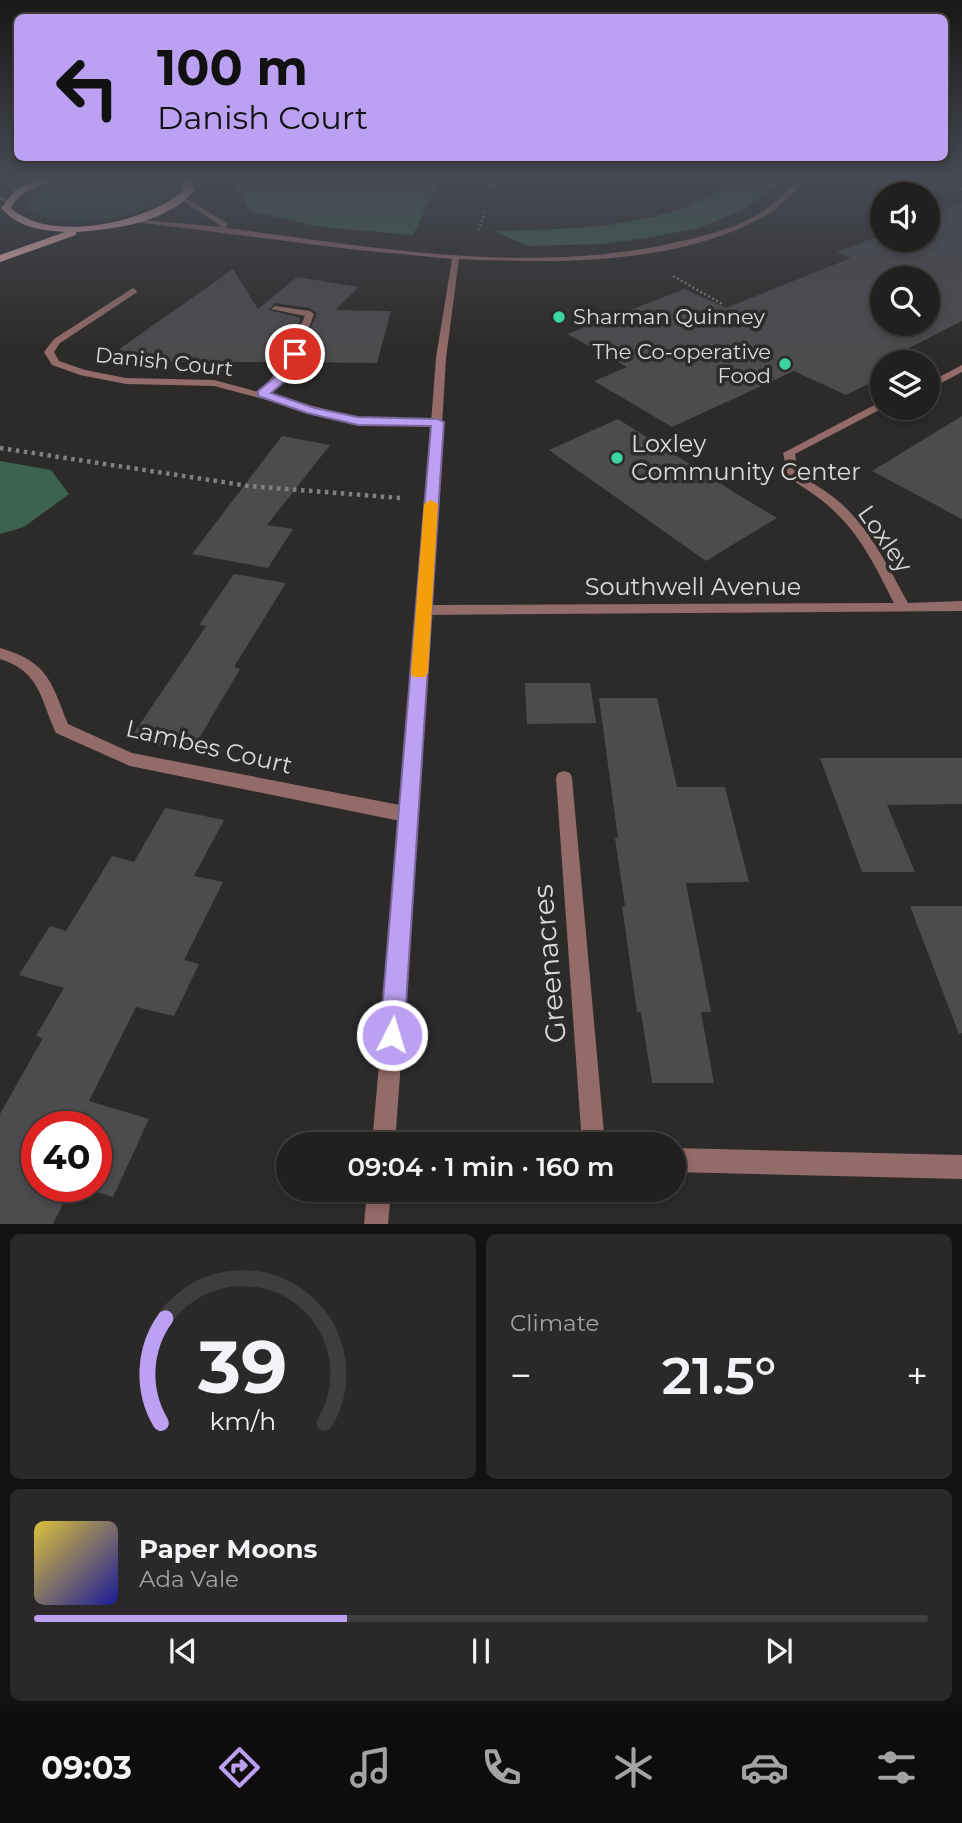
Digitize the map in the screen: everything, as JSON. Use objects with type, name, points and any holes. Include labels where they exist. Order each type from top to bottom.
[{"type":"highway","points":[[0,259],[69,235]]},
{"type":"street","points":[[267,235],[351,248],[456,256],[579,257],[675,246],[711,235]]},
{"type":"street","points":[[384,1132],[410,815],[441,358],[456,256]]},
{"type":"street","name":"Danish Court","points":[[133,291],[57,341],[49,352],[55,363],[83,373],[125,381],[215,383],[262,394],[312,411],[358,421],[438,422]]},
{"type":"street","name":"Danish Court","points":[[262,394],[280,379],[310,314],[275,309]]},
{"type":"street","points":[[940,380],[962,368]]},
{"type":"street","name":"Loxley","points":[[870,410],[789,453],[792,475],[831,501],[858,533],[880,564],[904,608]]},
{"type":"street","name":"Southwell Avenue","points":[[423,610],[962,606]]},
{"type":"street","name":"Lambes Court","points":[[0,653],[17,657],[40,674],[62,729],[130,759],[410,815]]},
{"type":"street","name":"Greenacres","points":[[564,778],[593,1132]]},
{"type":"street","points":[[686,1160],[962,1167]]},
{"type":"street","points":[[376,1224],[378,1202]]},
{"type":"path","points":[[671,275],[724,305]]},
{"type":"path","points":[[0,448],[249,486],[401,498]]},
{"type":"green space","points":[[503,235],[662,235],[602,244],[528,246]]},
{"type":"green space","points":[[0,461],[51,470],[69,494],[24,527],[0,534]]},
{"type":"building","points":[[940,235],[962,235],[962,321],[940,332],[940,266],[870,266],[870,336],[933,336],[905,350],[870,350],[870,383],[846,395],[794,371],[672,427],[594,381],[627,367],[567,334],[685,289],[726,308],[851,258],[837,252],[870,240],[870,252],[940,252]]},
{"type":"building","points":[[233,269],[258,309],[297,277],[359,287],[335,310],[391,311],[377,363],[296,362],[317,313],[310,308],[275,303],[269,310],[301,318],[281,362],[108,362],[120,353],[115,352]]},
{"type":"building","points":[[962,416],[962,519],[872,471]]},
{"type":"building","points":[[618,419],[777,518],[706,561],[549,450]]},
{"type":"building","points":[[282,436],[330,445],[267,525],[293,529],[268,568],[192,554]]},
{"type":"building","points":[[234,574],[286,583],[234,667],[240,669],[191,752],[130,739],[206,626],[199,625]]},
{"type":"building","points":[[525,683],[590,683],[596,723],[527,724]]},
{"type":"building","points":[[599,698],[657,698],[677,787],[725,787],[749,882],[686,883],[711,1012],[701,1012],[714,1083],[652,1083],[641,1012],[637,1012],[622,906],[625,906],[615,838],[618,838]]},
{"type":"building","points":[[820,758],[962,758],[962,804],[887,805],[915,872],[862,872]]},
{"type":"building","points":[[165,808],[224,820],[194,876],[223,882],[184,960],[199,964],[174,1016],[136,1007],[89,1101],[149,1119],[113,1197],[112,1111],[21,1111],[21,1202],[64,1202],[53,1224],[0,1224],[0,1114],[43,1038],[36,1036],[64,988],[19,975],[50,926],[66,931],[112,856],[134,862]]},
{"type":"building","points":[[910,906],[962,906],[962,1033],[959,1034]]},
{"type":"slow traffic","points":[[419,673],[431,504]]},
{"type":"place","name":"Sharman Quinney","points":[[559,317]]},
{"type":"place","name":"The Co-operative Food","points":[[785,364]]},
{"type":"place","name":"Loxley Community Center","points":[[617,458]]},
{"type":"route","points":[[295,354],[280,379],[262,394],[312,411],[358,421],[438,422],[392,1035]]}]
